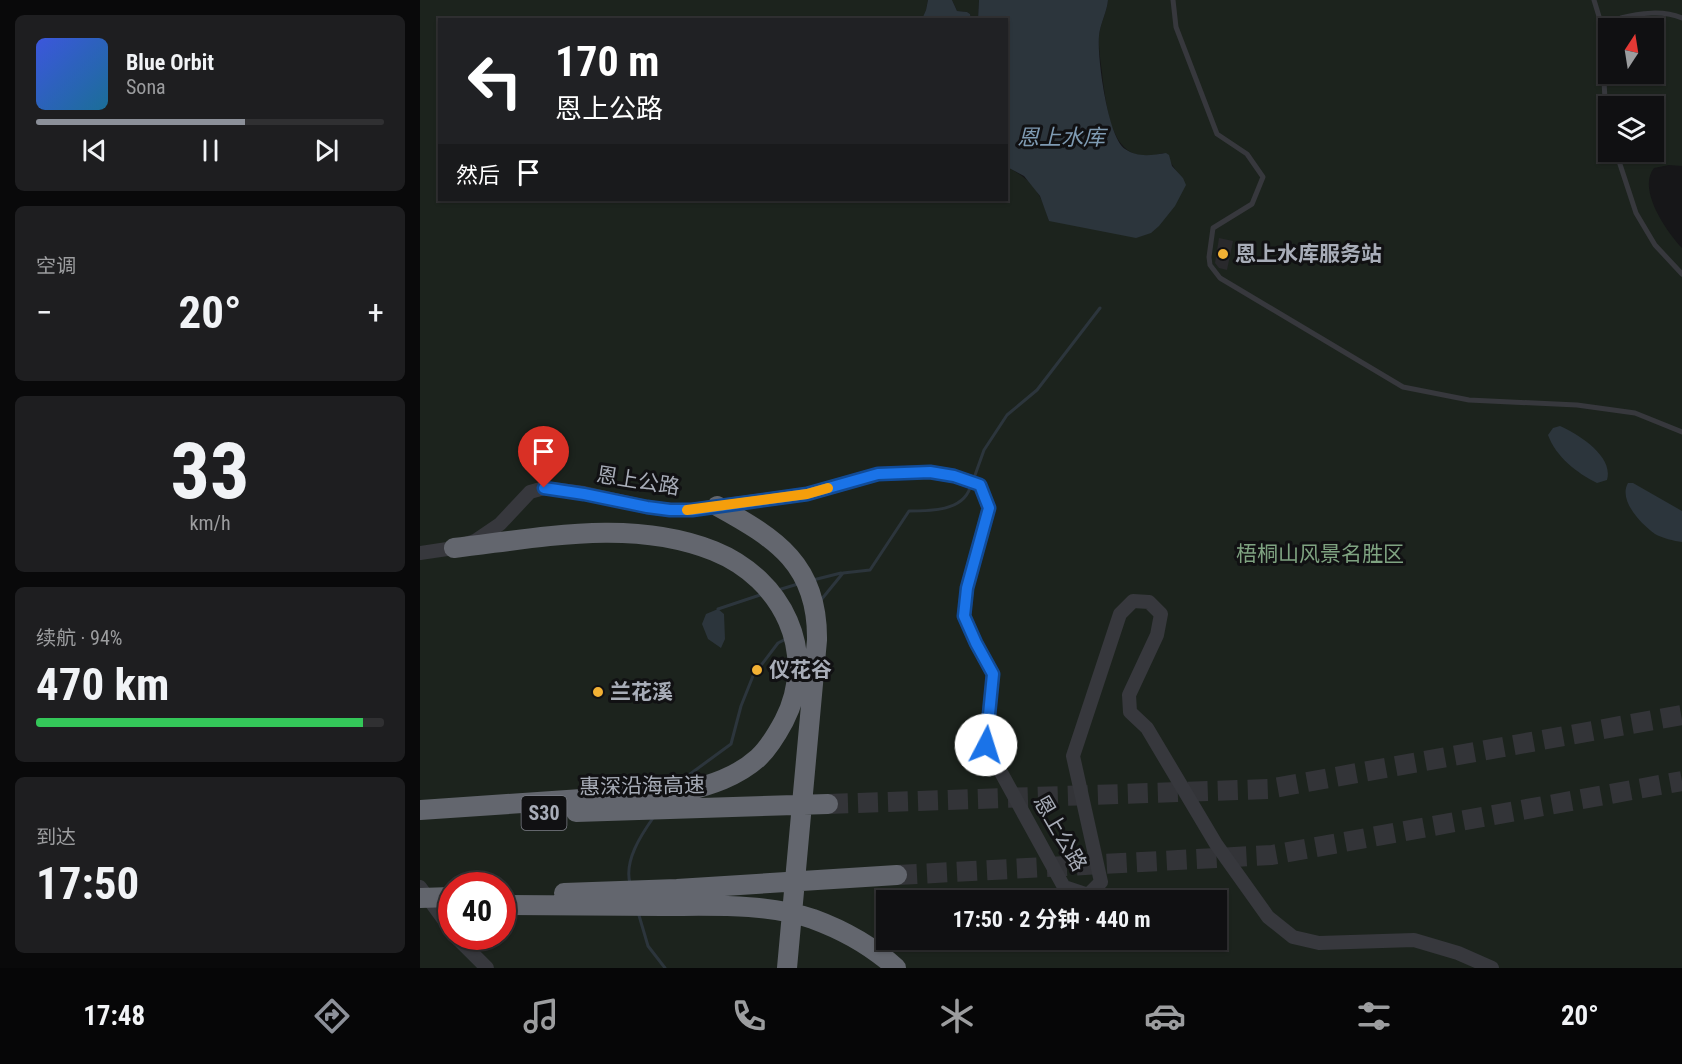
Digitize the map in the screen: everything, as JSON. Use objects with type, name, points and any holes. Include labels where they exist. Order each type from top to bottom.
[{"type":"highway","points":[[717,506],[767,535],[781,547],[803,574],[815,607],[817,640],[787,968]]},
{"type":"highway","points":[[420,810],[684,792],[714,784],[733,775],[758,758],[777,736],[793,699],[798,674],[798,654],[793,634],[776,599],[751,573],[735,561],[713,551],[675,540],[625,533],[572,534],[454,548]]},
{"type":"highway","name":"惠深沿海高速","points":[[420,815],[828,804]]},
{"type":"highway","points":[[516,904],[676,897],[897,876]]},
{"type":"highway","points":[[516,895],[676,897],[777,912],[813,919],[852,937],[875,951],[896,968]]},
{"type":"highway","points":[[420,898],[438,897]]},
{"type":"highway","points":[[420,905],[438,905]]},
{"type":"street","name":"恩上公路","points":[[420,553],[454,548],[475,541],[492,531],[530,492],[544,488],[647,507],[692,510],[807,494],[878,474],[930,472],[954,476],[980,485],[989,508],[967,588],[964,616],[993,674],[986,745],[1064,887],[1088,895],[1101,882],[1073,756],[1120,614],[1133,601],[1149,602],[1161,614],[1156,635],[1129,695],[1130,712],[1147,728],[1216,844],[1268,917],[1293,937],[1319,944],[1414,940],[1458,953],[1492,968]]},
{"type":"street","points":[[420,887],[438,912]]},
{"type":"street","points":[[469,950],[487,968]]},
{"type":"lane","points":[[1173,0],[1176,27],[1217,134],[1247,154],[1263,177],[1252,204],[1213,228],[1210,266],[1220,278],[1403,387],[1469,400],[1577,405],[1635,413],[1682,432]]},
{"type":"lane","points":[[1594,0],[1599,18]]},
{"type":"lane","points":[[1621,18],[1633,14],[1672,14],[1682,18]]},
{"type":"lane","points":[[1619,162],[1636,213],[1655,245],[1682,274]]},
{"type":"green space","name":"梧桐山风景名胜区","points":[[420,0],[928,0],[923,18],[438,18],[438,201],[1008,201],[1008,168],[1035,188],[1049,221],[1183,178],[1163,153],[1147,156],[1134,153],[1124,147],[1116,136],[1108,110],[1099,47],[1099,36],[1108,0],[1682,0],[1682,166],[1669,165],[1654,168],[1649,187],[1656,210],[1668,231],[1682,248],[1682,968],[420,968]]},
{"type":"green space","points":[[952,0],[979,0],[978,18],[971,18],[967,12],[957,11]]},
{"type":"water","points":[[928,0],[952,0],[957,11],[967,12],[971,18],[922,18]]},
{"type":"water","name":"恩上水库","points":[[979,0],[1108,0],[1100,32],[1099,47],[1105,96],[1113,129],[1119,142],[1130,152],[1140,155],[1166,153],[1169,155],[1172,166],[1186,185],[1175,206],[1151,233],[1136,238],[1049,221],[1040,196],[1024,176],[1008,168],[1008,18],[978,18]]},
{"type":"water","points":[[1560,426],[1585,440],[1600,454],[1608,471],[1607,480],[1597,483],[1575,469],[1562,457],[1548,435],[1553,428]]},
{"type":"water","points":[[1628,483],[1633,483],[1682,511],[1682,542],[1655,534],[1643,524],[1628,504],[1626,490]]},
{"type":"water","points":[[718,609],[724,614],[725,639],[721,648],[708,639],[702,624],[706,614]]},
{"type":"building","name":"恩上水库服务站","points":[[1219,238],[1233,241],[1227,270],[1219,268],[1215,263]]},
{"type":"waterway","points":[[974,478],[984,450],[1007,415],[1037,390],[1100,308]]},
{"type":"waterway","points":[[821,600],[843,573],[870,570],[909,511],[936,510],[953,505],[966,496],[970,488]]},
{"type":"waterway","points":[[813,580],[841,573]]},
{"type":"waterway","points":[[778,590],[798,584]]},
{"type":"waterway","points":[[718,609],[763,594]]},
{"type":"waterway","points":[[675,785],[731,744],[741,706],[753,676],[778,643],[786,639]]},
{"type":"waterway","points":[[630,883],[631,857],[653,818]]},
{"type":"waterway","points":[[638,912],[648,946],[665,968]]},
{"type":"tunnel","points":[[828,804],[1268,789],[1682,715]]},
{"type":"tunnel","points":[[897,875],[1272,855],[1682,781]]},
{"type":"slow traffic","points":[[687,510],[807,494],[828,488]]},
{"type":"place","name":"恩上水库服务站","points":[[1223,254]]},
{"type":"place","name":"仪花谷","points":[[757,670]]},
{"type":"place","name":"兰花溪","points":[[598,692]]},
{"type":"route","points":[[544,488],[647,507],[692,510],[807,494],[878,474],[930,472],[954,476],[980,485],[989,508],[967,588],[964,616],[993,674],[986,745]]}]
